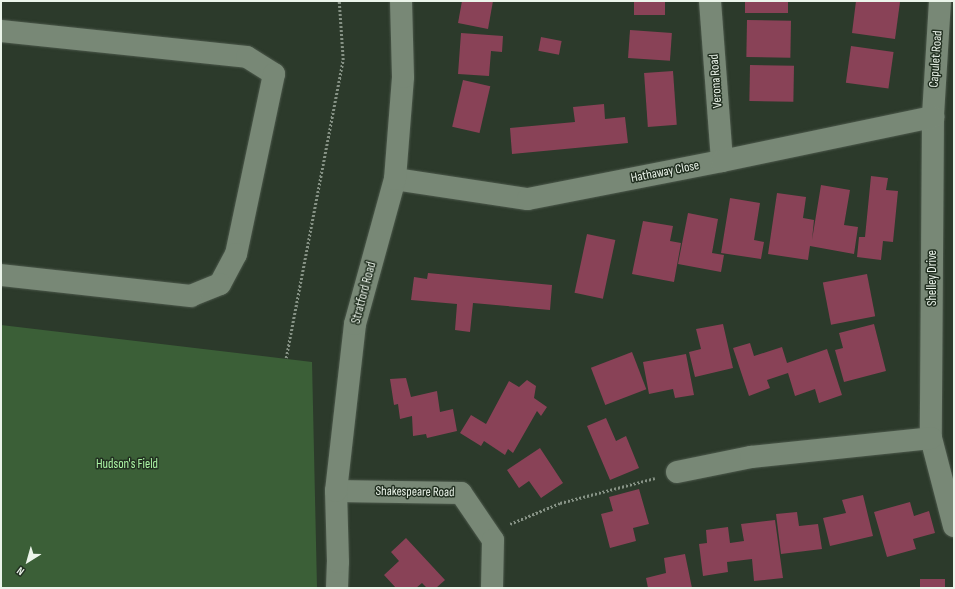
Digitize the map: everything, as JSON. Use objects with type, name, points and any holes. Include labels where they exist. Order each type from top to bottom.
[{"type":"street","name":"Stratford Road","points":[[337,588],[338,562],[336,491],[355,324],[395,180],[403,77],[401,1]]},
{"type":"street","name":"Verona Road","points":[[710,1],[722,161]]},
{"type":"street","name":"Capulet Road","points":[[933,117],[940,1]]},
{"type":"street","points":[[1,31],[247,57],[274,74],[236,254],[220,284],[191,296],[1,275]]},
{"type":"street","name":"Hathaway Close","points":[[395,180],[528,199],[722,161],[933,117]]},
{"type":"street","name":"Shelley Drive","points":[[933,117],[931,438],[954,526]]},
{"type":"street","points":[[677,472],[751,457],[931,438]]},
{"type":"street","name":"Shakespeare Road","points":[[336,491],[461,493],[492,540],[492,588]]},
{"type":"path","points":[[286,358],[343,60],[338,1]]},
{"type":"path","points":[[488,533],[560,503],[677,472]]},
{"type":"green space","name":"Hudson's Field","points":[[1,325],[312,362],[317,588],[1,588]]},
{"type":"building","points":[[462,1],[493,1],[488,29],[458,23]]},
{"type":"building","points":[[634,1],[665,1],[665,15],[634,15]]},
{"type":"building","points":[[745,1],[788,1],[788,13],[745,13]]},
{"type":"building","points":[[856,1],[900,2],[895,39],[852,33]]},
{"type":"building","points":[[747,20],[791,21],[790,58],[746,57]]},
{"type":"building","points":[[630,30],[672,33],[670,61],[628,58]]},
{"type":"building","points":[[461,33],[503,36],[502,52],[491,51],[489,76],[458,74]]},
{"type":"building","points":[[541,37],[562,41],[559,55],[538,51]]},
{"type":"building","points":[[851,46],[894,52],[888,89],[846,83]]},
{"type":"building","points":[[750,65],[794,66],[793,102],[749,101]]},
{"type":"building","points":[[673,71],[677,125],[648,127],[644,73]]},
{"type":"building","points":[[463,80],[490,86],[479,133],[452,127]]},
{"type":"building","points":[[604,104],[605,119],[625,117],[628,143],[512,154],[510,128],[575,122],[573,107]]},
{"type":"building","points":[[871,176],[888,178],[886,190],[898,191],[893,242],[883,241],[881,260],[857,257],[859,237],[865,237]]},
{"type":"building","points":[[821,185],[850,190],[844,225],[858,227],[854,254],[810,246],[808,260],[768,254],[777,193],[806,197],[803,218],[814,220],[812,240]]},
{"type":"building","points":[[730,198],[760,203],[754,240],[764,242],[761,259],[721,253]]},
{"type":"building","points":[[688,213],[718,219],[712,253],[724,255],[721,272],[678,264]]},
{"type":"building","points":[[643,221],[673,226],[670,241],[681,243],[674,282],[632,274]]},
{"type":"building","points":[[587,234],[615,240],[603,299],[575,293]]},
{"type":"building","points":[[428,273],[552,285],[550,310],[473,303],[470,332],[455,330],[457,304],[411,300],[414,277],[427,279]]},
{"type":"building","points":[[867,274],[875,316],[831,325],[823,283]]},
{"type":"building","points":[[723,324],[733,368],[695,377],[689,352],[701,349],[696,329]]},
{"type":"building","points":[[874,324],[886,371],[844,382],[835,350],[843,348],[839,333]]},
{"type":"building","points":[[750,343],[754,356],[782,347],[787,363],[827,349],[842,395],[819,403],[815,389],[795,396],[788,373],[767,380],[770,388],[749,396],[733,348]]},
{"type":"building","points":[[632,352],[646,389],[605,405],[591,368]]},
{"type":"building","points":[[686,354],[694,395],[675,398],[673,389],[649,394],[643,362]]},
{"type":"building","points":[[406,378],[411,397],[437,391],[440,412],[453,409],[457,431],[427,438],[426,434],[413,436],[412,416],[400,419],[398,404],[394,405],[390,379]]},
{"type":"building","points":[[527,380],[536,386],[534,398],[547,407],[541,416],[537,411],[513,453],[508,449],[505,455],[484,441],[481,446],[460,433],[471,415],[486,424],[509,381],[519,387]]},
{"type":"building","points":[[606,418],[616,441],[626,436],[639,468],[610,480],[587,426]]},
{"type":"building","points":[[540,448],[563,483],[541,498],[529,481],[519,488],[507,470]]},
{"type":"building","points":[[639,489],[649,524],[633,528],[636,541],[610,548],[601,514],[613,511],[609,497]]},
{"type":"building","points":[[863,495],[873,536],[830,546],[823,518],[846,513],[842,500]]},
{"type":"building","points":[[910,502],[914,516],[929,511],[935,533],[913,539],[916,549],[887,557],[874,512]]},
{"type":"building","points":[[797,512],[799,526],[818,524],[822,549],[781,554],[776,514]]},
{"type":"building","points":[[775,520],[783,578],[754,581],[752,559],[727,562],[728,572],[703,576],[699,544],[707,543],[706,530],[728,527],[730,543],[744,541],[741,524]]},
{"type":"building","points":[[406,538],[445,580],[436,588],[427,588],[422,583],[416,588],[396,588],[384,575],[399,561],[391,552]]},
{"type":"building","points":[[685,554],[692,588],[648,588],[646,578],[666,573],[664,558]]},
{"type":"building","points":[[920,579],[945,579],[945,588],[920,588]]}]
